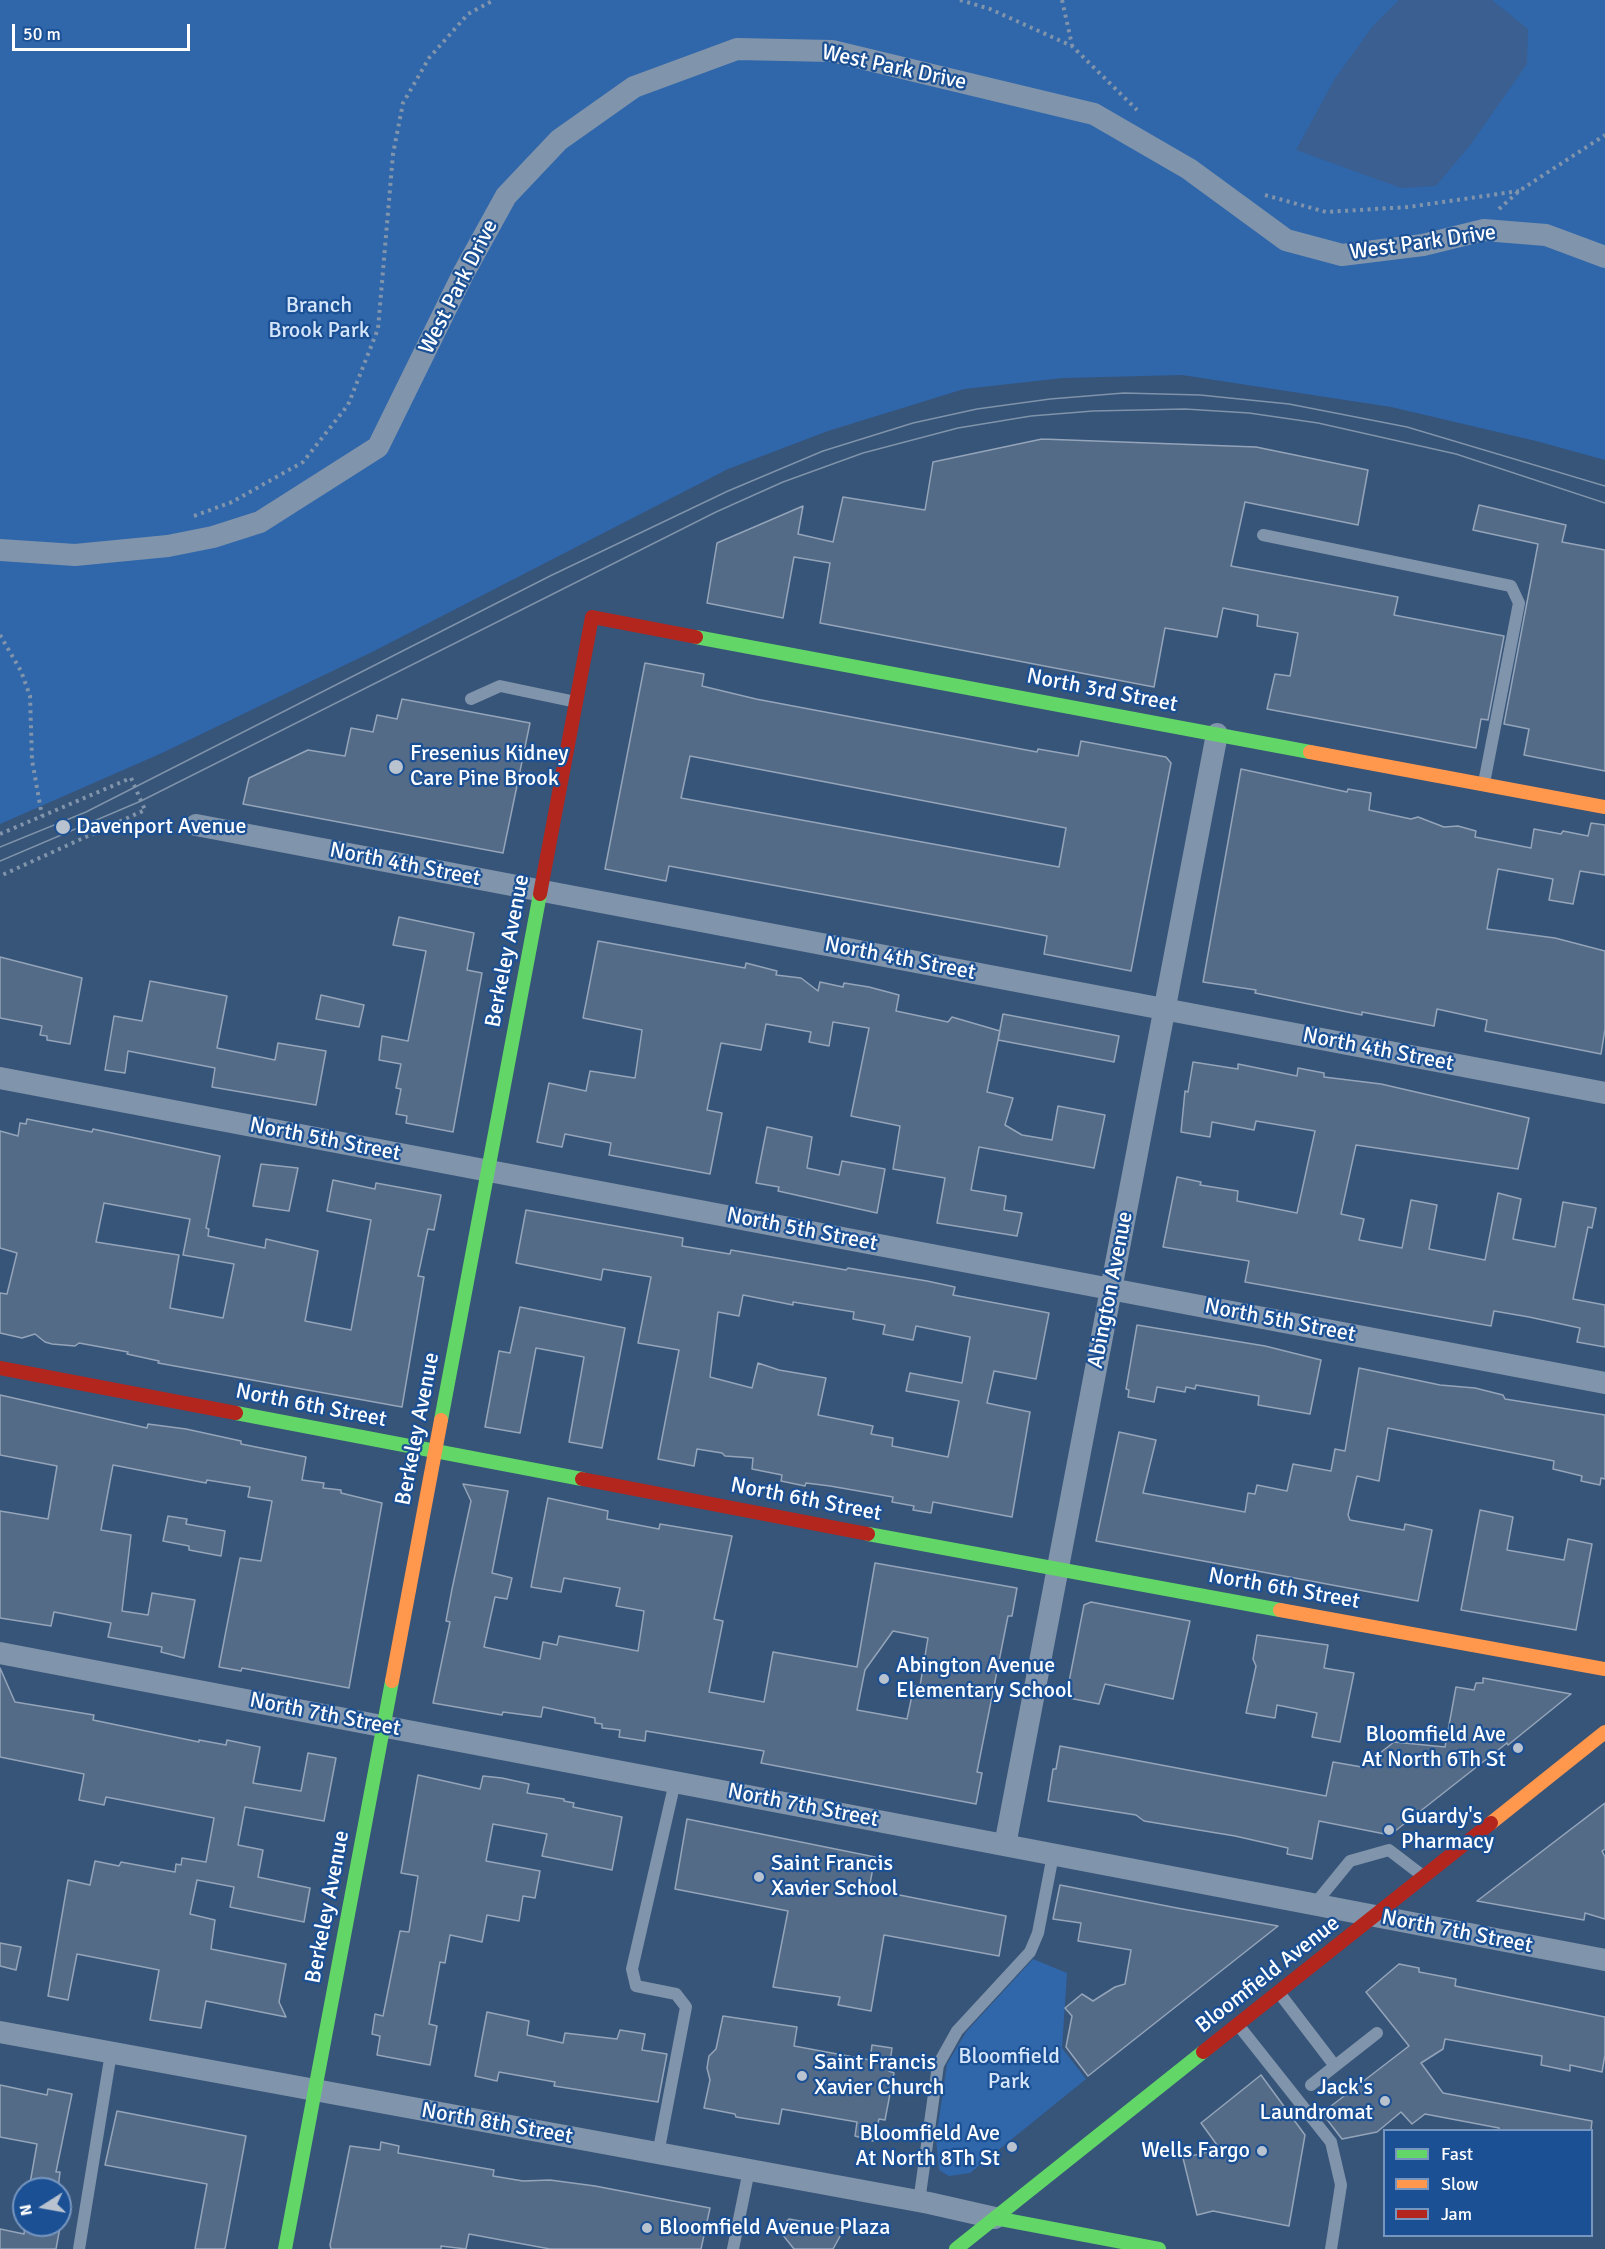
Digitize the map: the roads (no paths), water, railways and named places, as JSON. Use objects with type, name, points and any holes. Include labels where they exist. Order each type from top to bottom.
[{"type":"street","name":"West Park Drive","points":[[0,550],[75,555],[168,546],[213,537],[260,522],[378,447],[462,274],[506,196],[559,140],[634,87],[737,49],[832,51],[1094,114],[1189,169],[1286,240],[1342,255],[1423,245],[1484,230],[1546,235],[1605,257]]},
{"type":"street","name":"North 3rd Street","points":[[592,617],[1605,807]]},
{"type":"street","name":"Berkeley Avenue","points":[[285,2249],[592,617]]},
{"type":"street","name":"Abington Avenue","points":[[1005,1845],[1217,734]]},
{"type":"street","name":"North 4th Street","points":[[196,825],[1605,1093]]},
{"type":"street","name":"North 5th Street","points":[[0,1078],[1605,1383]]},
{"type":"street","name":"North 6th Street","points":[[0,1368],[1058,1570],[1605,1669]]},
{"type":"street","name":"North 7th Street","points":[[0,1653],[1605,1960]]},
{"type":"street","name":"Bloomfield Avenue","points":[[956,2249],[1425,1878],[1605,1732]]},
{"type":"street","name":"North 8th Street","points":[[0,2032],[749,2170],[995,2218]]},
{"type":"street","points":[[995,2218],[1159,2249]]},
{"type":"lane","points":[[1263,535],[1511,586],[1519,603],[1483,784]]},
{"type":"lane","points":[[471,699],[500,686],[576,702]]},
{"type":"lane","points":[[658,2154],[686,2007],[676,1994],[636,1986],[632,1969],[675,1782]]},
{"type":"lane","points":[[1314,1905],[1350,1861],[1389,1850],[1425,1878]]},
{"type":"lane","points":[[919,2202],[938,2066],[957,2031],[1030,1952],[1038,1933],[1053,1855]]},
{"type":"lane","points":[[1279,1993],[1335,2066]]},
{"type":"lane","points":[[1239,2025],[1331,2142],[1341,2185],[1330,2249]]},
{"type":"lane","points":[[1311,2085],[1377,2033]]},
{"type":"lane","points":[[79,2249],[111,2053]]},
{"type":"lane","points":[[733,2249],[749,2170]]},
{"type":"tram line","points":[[0,847],[86,812],[550,576],[728,491],[823,451],[913,423],[977,409],[1050,399],[1124,393],[1200,395],[1289,404],[1407,427],[1605,486]]},
{"type":"tram line","points":[[0,861],[141,801],[716,512],[783,482],[863,453],[958,428],[1031,416],[1093,411],[1185,409],[1249,413],[1318,423],[1456,454],[1605,503]]},
{"type":"place","name":"Fresenius Kidney Care Pine Brook","points":[[396,767]]},
{"type":"place","name":"Davenport Avenue","points":[[63,827]]},
{"type":"place","name":"Abington Avenue Elementary School","points":[[884,1679]]},
{"type":"place","name":"Bloomfield Ave At North 6Th St","points":[[1518,1748]]},
{"type":"place","name":"Guardy's Pharmacy","points":[[1389,1830]]},
{"type":"place","name":"Saint Francis Xavier School","points":[[759,1877]]},
{"type":"place","name":"Saint Francis Xavier Church","points":[[802,2076]]},
{"type":"place","name":"Jack's Laundromat","points":[[1385,2101]]},
{"type":"place","name":"Bloomfield Ave At North 8Th St","points":[[1012,2147]]},
{"type":"place","name":"Wells Fargo","points":[[1262,2151]]},
{"type":"place","name":"Bloomfield Avenue Plaza","points":[[647,2228]]},
{"type":"park label","name":"Branch Brook Park","points":[[319,318]]},
{"type":"park label","name":"Bloomfield Park","points":[[1009,2070]]}]
